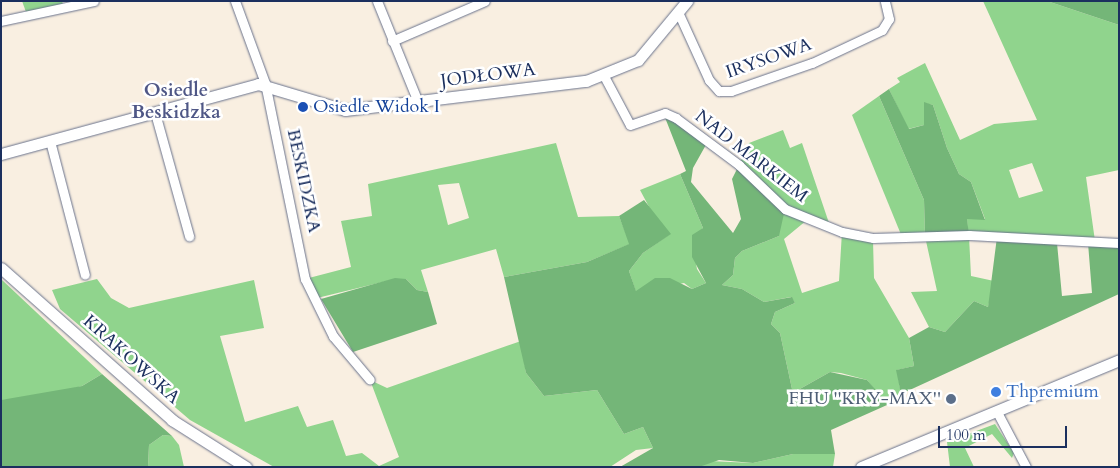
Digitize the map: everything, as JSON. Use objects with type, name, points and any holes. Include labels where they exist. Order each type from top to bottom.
[{"type":"street","points":[[1,21],[94,1]]},
{"type":"street","name":"BESKIDZKA","points":[[235,1],[265,83],[305,279],[333,336],[370,380]]},
{"type":"street","points":[[377,1],[418,102]]},
{"type":"street","points":[[392,41],[485,1]]},
{"type":"street","name":"JODŁOWA","points":[[265,83],[340,109],[418,102],[604,76],[638,60],[687,1]]},
{"type":"street","name":"IRYSOWA","points":[[678,12],[708,80],[719,91],[731,91],[812,63],[882,30],[889,19],[885,1]]},
{"type":"street","name":"NAD MARKIEM","points":[[604,76],[630,125],[665,113],[676,118],[739,164],[785,209],[842,232],[873,238],[969,236],[1119,243]]},
{"type":"street","points":[[1,154],[265,83]]},
{"type":"street","points":[[155,113],[189,236]]},
{"type":"street","points":[[50,141],[84,275]]},
{"type":"street","name":"KRAKOWSKA","points":[[1,268],[172,420],[246,467]]},
{"type":"street","points":[[861,467],[898,454],[1119,360]]},
{"type":"street","points":[[997,412],[1026,467]]},
{"type":"street","points":[[878,467],[898,454]]},
{"type":"green space","points":[[22,1],[62,1],[63,4],[26,12]]},
{"type":"green space","points":[[983,1],[1047,1],[1119,25],[1119,170],[1086,177],[1095,241],[969,236],[971,276],[994,281],[988,307],[974,301],[945,332],[929,327],[911,292],[937,291],[926,241],[968,235],[967,219],[985,219],[971,182],[959,174],[947,148],[933,105],[924,103],[924,125],[908,129],[889,89],[900,82],[897,78],[925,63],[960,140],[994,124],[1037,120]],"holes":[[[1032,163],[1043,191],[1019,198],[1009,170]]]},
{"type":"green space","points":[[1047,1],[1119,1],[1119,25]]},
{"type":"green space","points":[[889,89],[909,129],[924,125],[924,102],[933,105],[947,148],[959,174],[971,182],[985,220],[967,219],[969,235],[925,236],[924,200],[879,96]]},
{"type":"green space","points":[[879,96],[924,200],[925,236],[902,237],[852,115]]},
{"type":"green space","points":[[664,115],[707,143],[693,168],[691,182],[733,233],[741,219],[732,179],[739,165],[785,209],[779,236],[742,251],[735,258],[733,275],[722,285],[742,289],[764,302],[792,297],[795,303],[775,312],[771,324],[780,333],[792,389],[798,390],[830,372],[867,380],[887,405],[831,430],[835,454],[793,454],[753,463],[719,460],[699,467],[620,467],[653,448],[643,427],[624,434],[597,390],[544,396],[526,373],[504,277],[587,262],[629,244],[619,216],[644,200],[671,234],[643,253],[629,271],[636,291],[655,278],[670,278],[692,289],[706,283],[692,257],[692,235],[703,228],[680,174],[686,171]]},
{"type":"green space","points":[[783,130],[790,148],[802,143],[830,226],[807,220],[784,239],[802,293],[839,281],[842,232],[873,240],[874,278],[909,338],[914,366],[897,370],[901,394],[887,405],[867,380],[841,373],[830,372],[798,390],[792,389],[780,333],[771,324],[775,312],[795,303],[791,297],[764,302],[742,289],[722,285],[733,275],[735,258],[742,251],[779,236],[739,165],[749,143]]},
{"type":"green space","points":[[556,143],[578,217],[619,216],[630,244],[587,262],[504,277],[496,249],[421,270],[428,292],[417,290],[406,279],[395,279],[313,299],[305,279],[351,267],[341,221],[372,216],[368,184]],"holes":[[[459,183],[469,218],[448,225],[438,185]]]},
{"type":"green space","points":[[680,174],[703,228],[692,240],[697,269],[706,283],[692,289],[684,283],[636,292],[629,271],[643,253],[670,234],[655,218],[640,190]]},
{"type":"green space","points":[[997,237],[1057,243],[1062,296],[1092,293],[1088,243],[1119,243],[1119,294],[901,394],[896,370],[914,366],[909,338],[929,327],[945,332],[974,301],[988,307]]},
{"type":"green space","points":[[395,278],[406,279],[417,290],[428,292],[437,324],[353,352],[321,299]]},
{"type":"green space","points":[[1,279],[102,374],[82,386],[35,399],[1,400]]},
{"type":"green space","points":[[97,279],[111,298],[129,308],[254,280],[264,328],[220,336],[245,422],[298,406],[307,427],[333,420],[346,456],[362,453],[379,466],[399,457],[370,380],[387,388],[521,341],[526,373],[544,396],[597,390],[624,434],[643,427],[653,448],[636,450],[610,467],[274,467],[190,420],[60,309],[52,290]]},
{"type":"green space","points":[[102,374],[172,436],[163,435],[149,445],[148,467],[1,467],[1,400],[82,386]]},
{"type":"green space","points":[[995,424],[1014,453],[1012,458],[992,434],[965,448],[974,467],[950,467],[947,442]]},
{"type":"green space","points":[[163,435],[172,436],[179,445],[184,467],[148,467],[149,445]]},
{"type":"green space","points":[[793,454],[835,454],[833,467],[699,467],[709,461],[753,463]]},
{"type":"place","name":"Osiedle Widok I","points":[[303,107]]},
{"type":"place","name":"Thpremium","points":[[996,392]]},
{"type":"place","name":"FHU ''KRY-MAX''","points":[[951,399]]},
{"type":"district","name":"Osiedle Beskidzka","points":[[176,102]]}]
